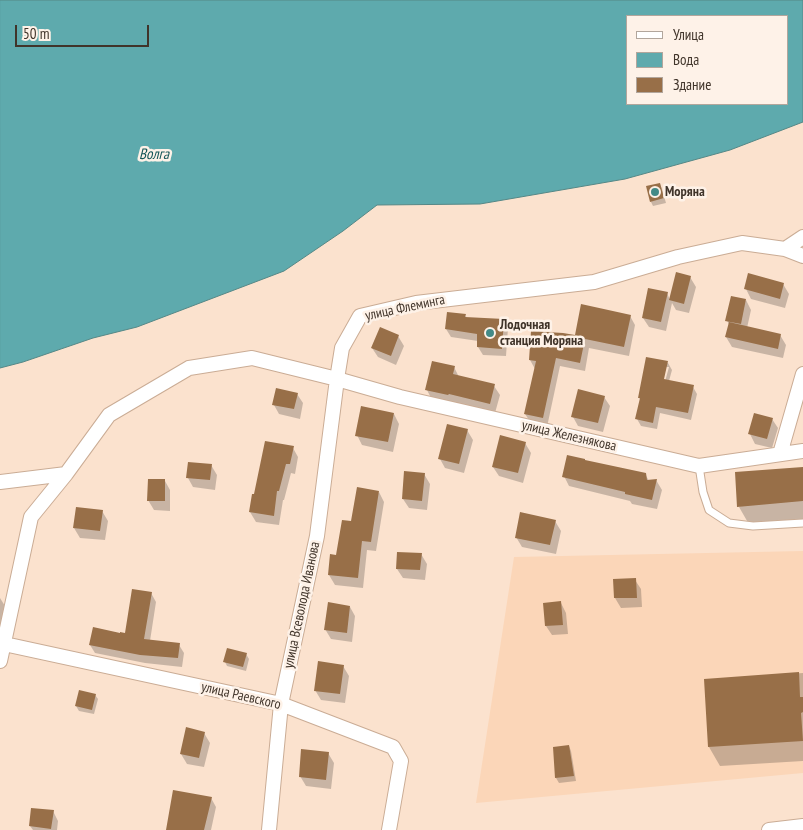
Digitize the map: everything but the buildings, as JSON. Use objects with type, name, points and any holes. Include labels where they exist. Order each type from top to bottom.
[{"type":"street","points":[[785,250],[803,237]]},
{"type":"street","name":"улица Флеминга","points":[[337,379],[342,348],[360,316],[416,303],[594,282],[678,257],[742,243],[785,250],[803,256]]},
{"type":"street","points":[[0,661],[1,644],[31,517],[66,474],[109,415],[189,368],[252,358],[337,379]]},
{"type":"street","points":[[780,454],[803,374]]},
{"type":"street","name":"улица Железнякова","points":[[337,379],[400,396],[699,466],[803,452]]},
{"type":"street","name":"улица Всеволода Иванова","points":[[269,830],[281,704],[317,536],[337,379]]},
{"type":"street","points":[[0,482],[66,474]]},
{"type":"street","name":"улица Раевского","points":[[1,644],[281,704],[394,748],[401,761],[389,830]]},
{"type":"street","points":[[768,830],[803,826]]},
{"type":"lane","points":[[699,466],[703,492],[709,510],[729,523],[753,526],[803,522]]},
{"type":"shaded area","points":[[803,551],[803,773],[476,803],[514,557]]},
{"type":"water","name":"Волга","points":[[0,0],[803,0],[803,122],[730,150],[625,179],[480,204],[377,205],[343,231],[284,271],[137,327],[93,338],[0,368]]},
{"type":"place","name":"Моряна","points":[[655,192]]},
{"type":"place","name":"Лодочная станция Моряна","points":[[490,333]]}]
